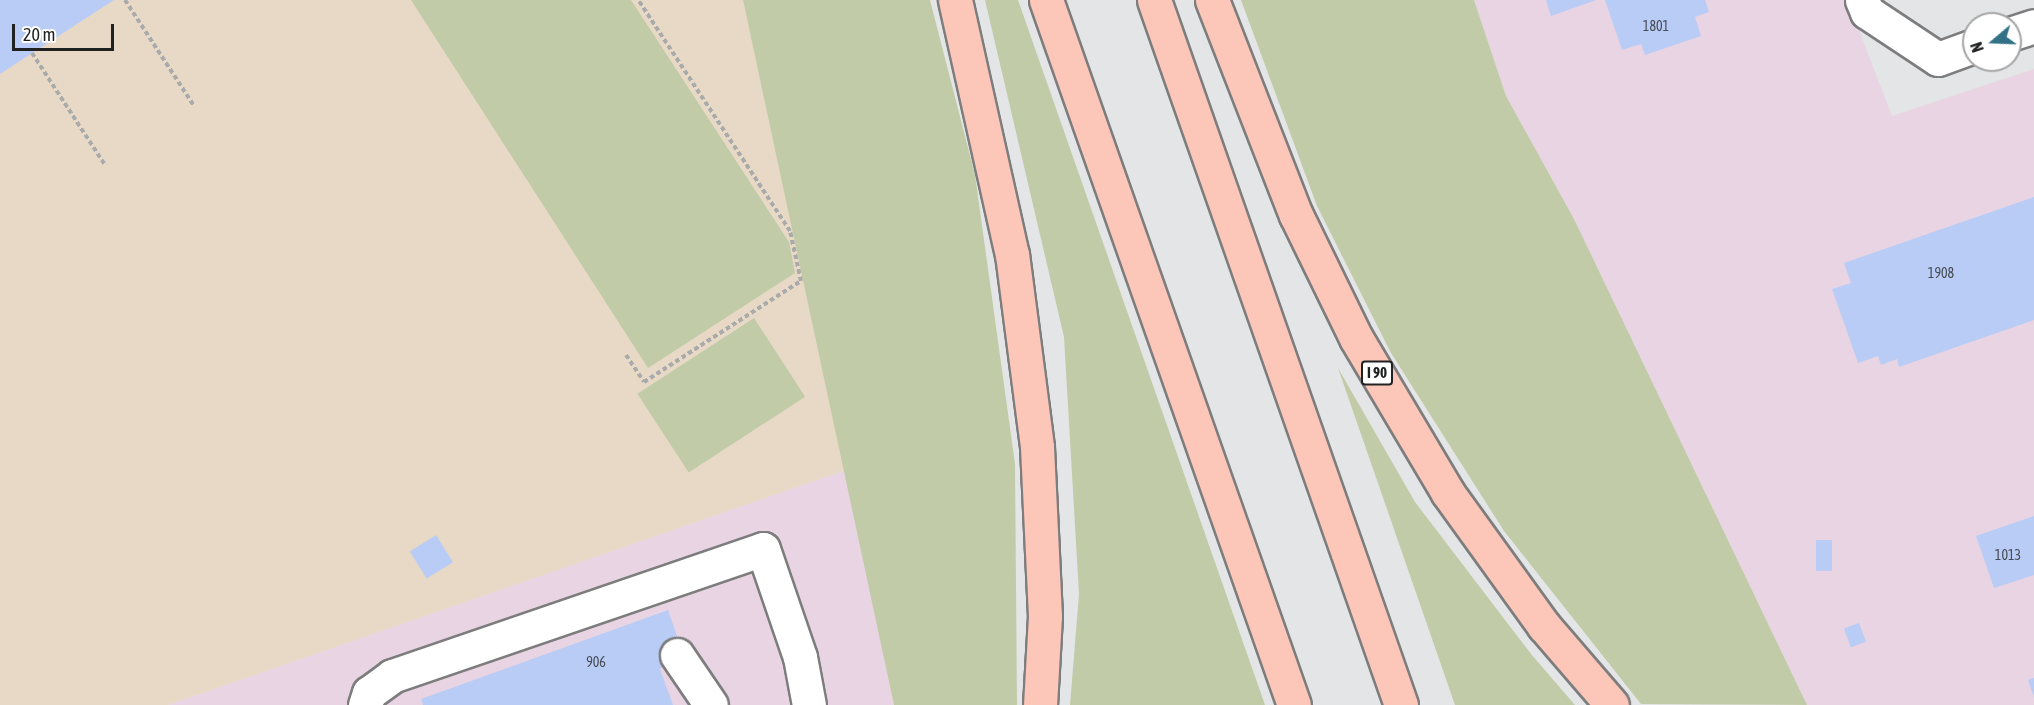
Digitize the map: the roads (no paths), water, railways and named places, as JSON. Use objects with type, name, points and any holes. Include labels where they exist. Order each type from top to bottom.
[{"type":"highway","points":[[955,0],[1012,254],[1037,447],[1045,616],[1040,705]]},
{"type":"highway","points":[[1046,0],[1294,705]]},
{"type":"highway","points":[[1154,0],[1401,705]]},
{"type":"highway","name":"I 90","points":[[1212,0],[1296,215],[1356,338],[1448,493],[1544,626],[1612,705]]},
{"type":"street","points":[[1862,0],[1867,12],[1938,59],[1962,50]]},
{"type":"street","points":[[365,705],[369,693],[392,676],[763,549],[800,657],[809,705]]},
{"type":"street","points":[[677,655],[711,705]]}]
